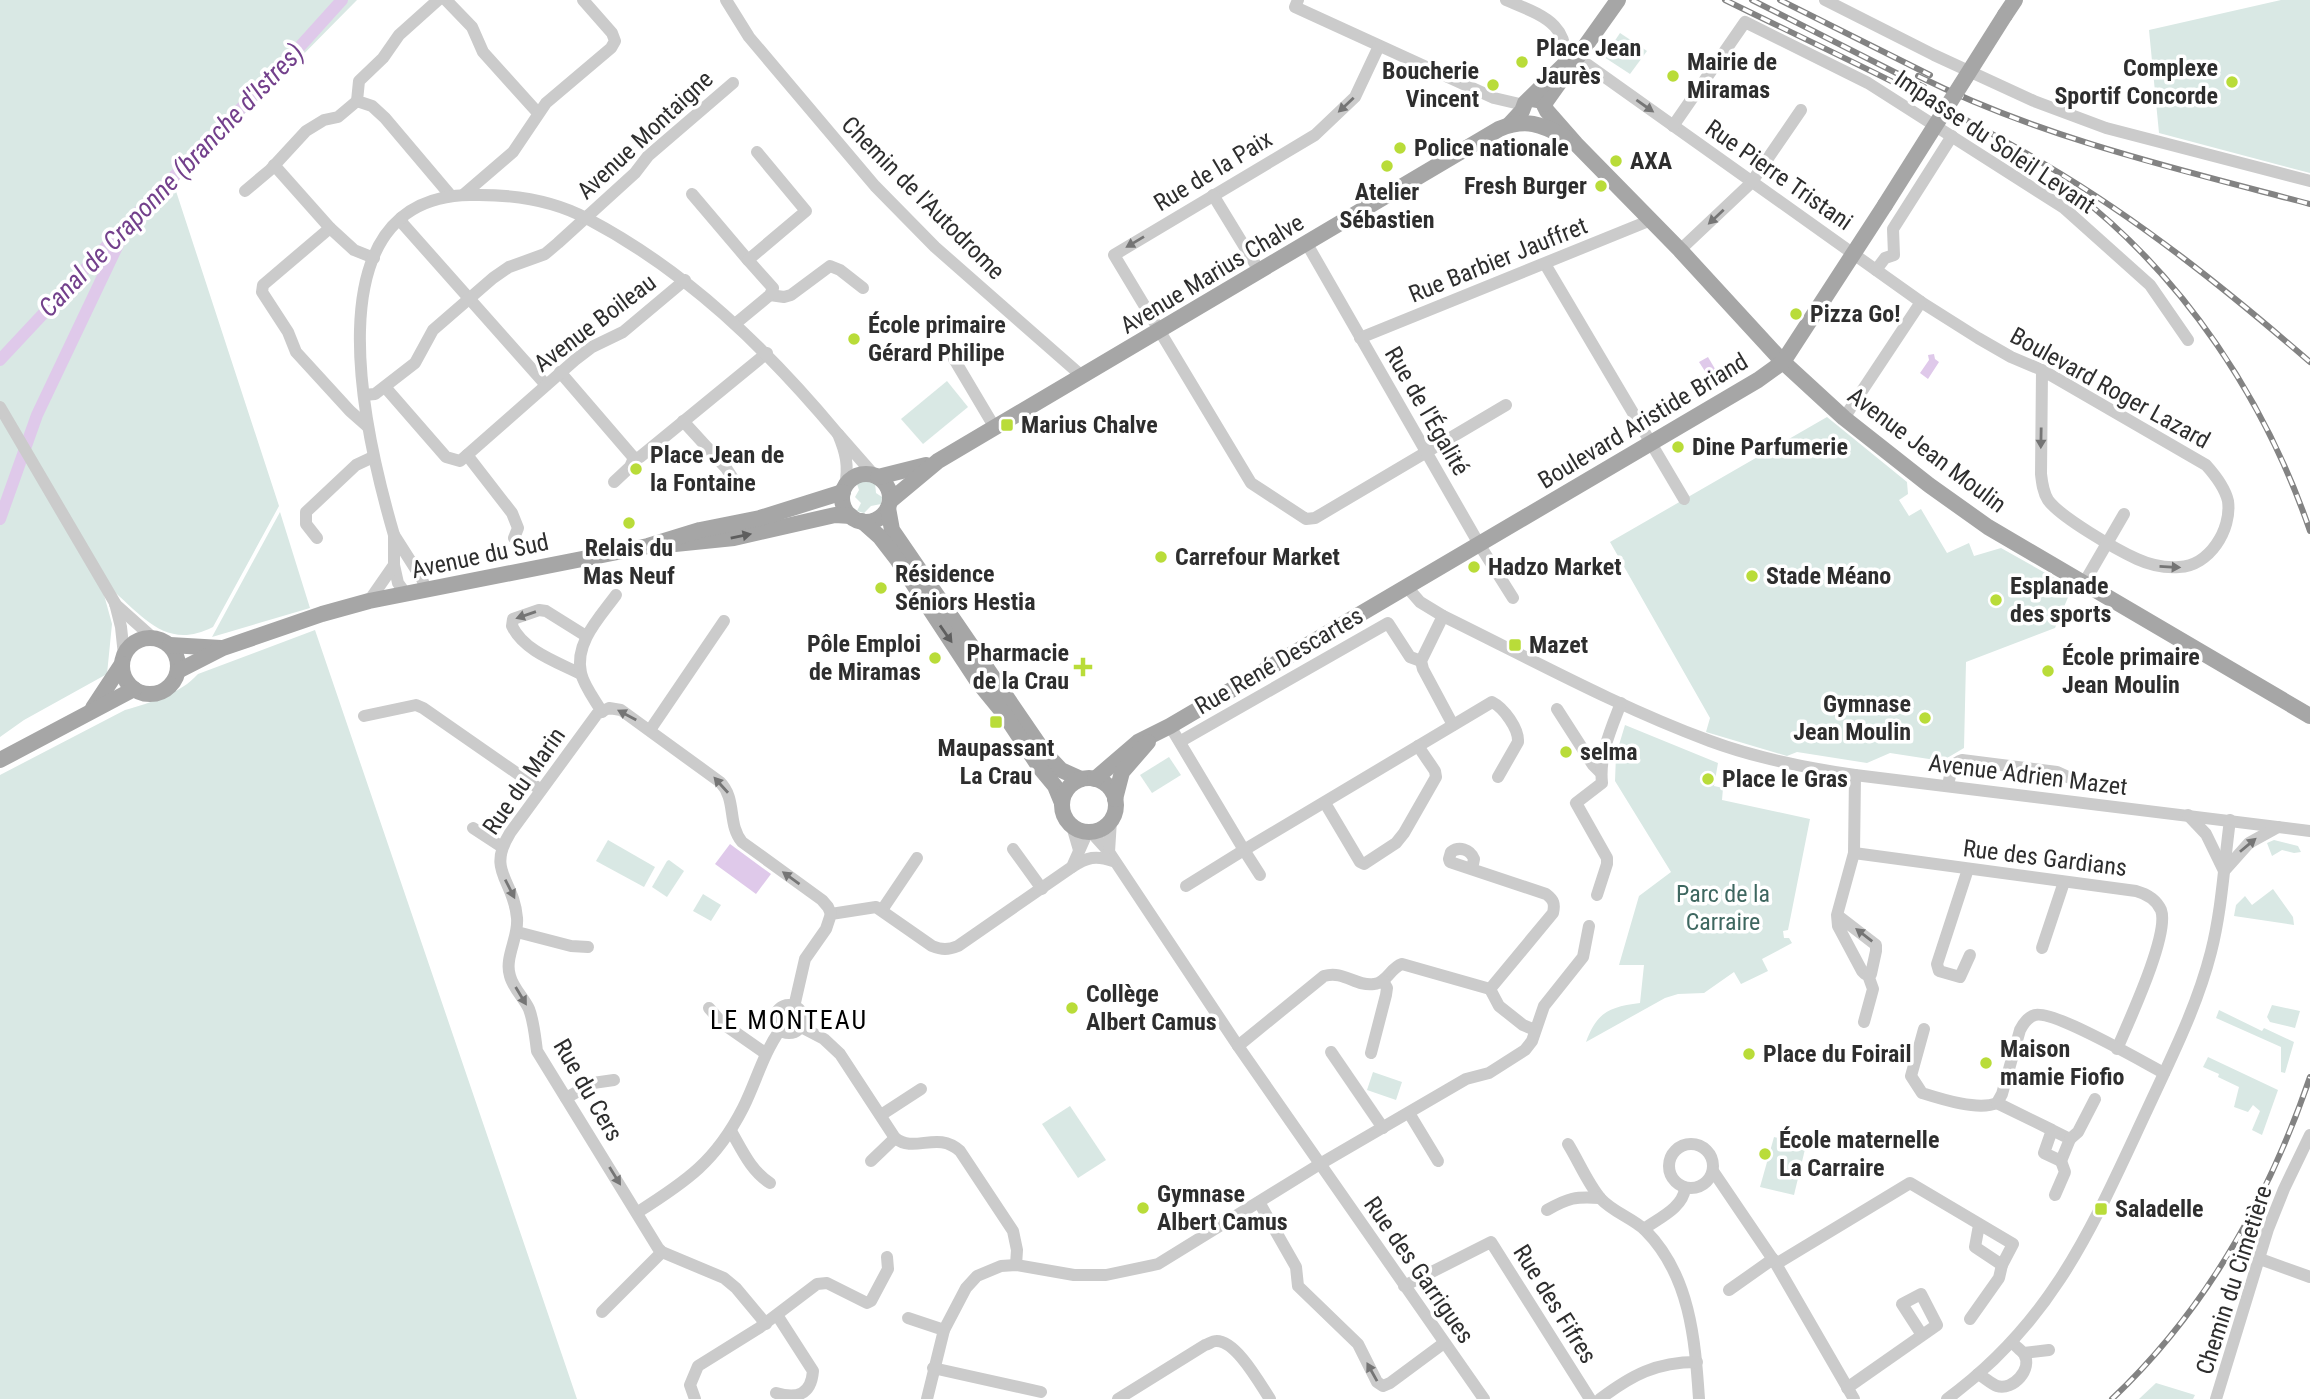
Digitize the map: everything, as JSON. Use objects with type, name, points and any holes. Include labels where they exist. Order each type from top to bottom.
[{"type":"main road","points":[[1534,111],[1618,0]]},
{"type":"main road","name":"Boulevard Aristide Briand","points":[[1088,779],[1138,742],[1170,726],[1758,380],[1783,362],[2015,0]]},
{"type":"main road","points":[[1534,111],[1560,85],[1573,60]]},
{"type":"main road","name":"Avenue Marius Chalve","points":[[889,504],[938,461],[1534,111]]},
{"type":"main road","name":"Avenue Jean Moulin","points":[[1534,111],[1576,144],[1680,250],[1783,362],[1844,418],[1929,485],[1988,527],[2310,716]]},
{"type":"main road","name":"Avenue Marius Chalve","points":[[876,476],[938,461]]},
{"type":"main road","points":[[858,475],[876,476],[888,487],[892,530],[1044,752],[1061,771],[1108,786],[1115,799],[1114,814],[1099,830],[1090,832],[1072,826],[1065,818],[1055,786],[978,682],[897,559],[880,537],[856,519],[844,505],[844,489],[858,475]]},
{"type":"main road","name":"Avenue du Sud","points":[[223,648],[321,614],[369,601],[648,546],[700,530],[760,518],[831,498],[844,489]]},
{"type":"main road","points":[[856,519],[880,517],[889,504]]},
{"type":"main road","name":"Avenue du Sud","points":[[648,546],[734,538],[835,515],[856,519]]},
{"type":"main road","points":[[91,710],[128,647],[135,642],[153,638],[170,645],[223,648]]},
{"type":"main road","points":[[123,659],[123,675],[134,689],[142,693],[161,692],[175,680],[178,671],[176,653],[170,645]]},
{"type":"main road","points":[[178,671],[223,648]]},
{"type":"main road","points":[[0,761],[134,689]]},
{"type":"main road","name":"Boulevard Aristide Briand","points":[[1115,799],[1122,772],[1154,735]]},
{"type":"main road","points":[[1062,803],[1066,791],[1088,779]]},
{"type":"street","points":[[245,191],[306,131],[324,120],[338,117],[357,101],[359,81],[383,58],[399,34],[438,0]]},
{"type":"street","points":[[446,0],[472,27],[483,52],[538,113]]},
{"type":"street","points":[[457,195],[513,152],[546,103],[611,48],[615,41],[612,33],[583,0]]},
{"type":"street","name":"Chemin de l'Autodrome","points":[[726,0],[749,37],[875,186],[935,247],[1083,377]]},
{"type":"street","points":[[1298,0],[1295,8],[1493,98],[1534,111]]},
{"type":"street","points":[[1506,0],[1544,16],[1554,24],[1573,60]]},
{"type":"street","points":[[1825,0],[1934,55],[2035,101],[2106,128],[2310,181]]},
{"type":"street","name":"Impasse du Soleil Levant","points":[[1673,126],[1745,22],[1868,83],[2064,208],[2150,285],[2188,340]]},
{"type":"street","name":"Rue de la Paix","points":[[1159,331],[1114,255],[1314,135],[1355,97],[1379,46]]},
{"type":"street","name":"Rue Pierre Tristani","points":[[1573,60],[1588,65],[1853,253]]},
{"type":"street","name":"Avenue Montaigne","points":[[364,395],[375,394],[415,363],[433,330],[509,267],[545,254],[635,173],[648,156],[733,83]]},
{"type":"street","points":[[357,101],[372,106],[385,118],[457,195]]},
{"type":"street","points":[[1680,250],[1751,183],[1801,110]]},
{"type":"street","points":[[1876,270],[1885,258],[1895,255],[1893,229],[1952,136]]},
{"type":"street","points":[[748,260],[806,211],[757,152]]},
{"type":"street","points":[[274,164],[330,228],[354,250],[374,258]]},
{"type":"street","points":[[692,194],[773,288],[770,295],[735,324]]},
{"type":"street","points":[[407,594],[398,583],[394,565],[394,535],[367,426],[359,325],[365,279],[377,250],[401,218],[417,206],[440,197],[491,195],[526,198],[586,218],[648,255],[685,280],[767,353],[876,476]]},
{"type":"street","points":[[1213,195],[1260,272]]},
{"type":"street","points":[[401,218],[403,224],[546,385]]},
{"type":"street","name":"Rue Barbier Jauffret","points":[[1360,338],[1651,220]]},
{"type":"street","points":[[330,228],[263,285],[262,292],[288,332],[296,352],[367,426]]},
{"type":"street","name":"Rue de l'Égalité","points":[[1307,244],[1479,544],[1513,598]]},
{"type":"street","name":"Boulevard Roger Lazard","points":[[1853,253],[1921,302],[1978,338],[2042,370],[2206,465],[2218,479],[2228,500],[2228,520],[2214,549],[2182,568],[2159,566],[2137,559],[2056,509],[2043,489],[2041,474],[2042,370]]},
{"type":"street","points":[[1545,264],[1684,499]]},
{"type":"street","points":[[770,295],[791,295],[830,266],[841,270],[863,288]]},
{"type":"street","name":"Avenue Boileau","points":[[467,455],[592,346],[623,332],[685,280]]},
{"type":"street","points":[[1844,418],[1921,302]]},
{"type":"street","points":[[1159,331],[1251,483],[1306,519],[1315,519],[1506,405]]},
{"type":"street","points":[[634,458],[640,457],[767,353]]},
{"type":"street","points":[[954,359],[995,428]]},
{"type":"street","points":[[560,372],[634,458]]},
{"type":"street","points":[[385,387],[446,457],[460,461],[467,455],[512,513],[519,528],[514,538]]},
{"type":"street","points":[[0,408],[115,603],[121,627],[123,659]]},
{"type":"street","points":[[683,421],[726,468],[732,477],[727,484]]},
{"type":"street","points":[[838,434],[847,455],[848,470],[844,489]]},
{"type":"street","points":[[317,538],[306,524],[306,512],[356,465],[373,457]]},
{"type":"street","points":[[614,482],[634,458]]},
{"type":"street","points":[[2084,583],[2124,514]]},
{"type":"street","points":[[394,535],[426,590]]},
{"type":"street","points":[[369,601],[394,565]]},
{"type":"street","name":"Avenue Adrien Mazet","points":[[1406,586],[1420,602],[1443,616],[1621,703],[1686,731],[1782,762],[1855,775],[2310,831]]},
{"type":"street","points":[[616,595],[586,636],[581,656],[581,674],[602,712],[609,708],[621,710],[727,789],[735,834],[828,906],[831,914],[826,929],[805,959],[794,1007]]},
{"type":"street","points":[[115,603],[153,638]]},
{"type":"street","points":[[581,674],[533,649],[520,638],[512,626],[513,619],[546,611],[586,636]]},
{"type":"street","points":[[1443,616],[1421,661],[1453,725]]},
{"type":"street","points":[[650,730],[724,621]]},
{"type":"street","name":"Rue René Descartes","points":[[1181,741],[1388,623],[1410,657],[1421,661]]},
{"type":"street","points":[[1186,886],[1492,702],[1500,706],[1518,736],[1518,742],[1498,776]]},
{"type":"street","points":[[1597,895],[1607,858],[1576,803],[1602,783],[1604,751],[1621,703]]},
{"type":"street","points":[[364,716],[416,705],[541,790]]},
{"type":"street","points":[[1557,709],[1601,773]]},
{"type":"street","name":"Rue du Marin","points":[[517,932],[516,900],[500,865],[499,854],[541,790],[597,714],[602,712]]},
{"type":"street","points":[[1170,726],[1260,875]]},
{"type":"street","points":[[1325,803],[1360,862],[1364,864],[1396,843],[1436,777],[1419,746]]},
{"type":"street","points":[[1948,786],[1952,767],[1962,760],[2057,772],[2081,783]]},
{"type":"street","points":[[1855,775],[1854,853],[1838,915],[1838,926],[1862,971],[1868,975],[1873,989],[1864,1022]]},
{"type":"street","points":[[2188,815],[2206,834],[2224,871]]},
{"type":"street","points":[[1111,820],[1111,856]]},
{"type":"street","points":[[1947,1399],[2012,1342],[2059,1284],[2083,1244],[2164,1073],[2204,976],[2212,948],[2230,820]]},
{"type":"street","points":[[1072,826],[1079,850]]},
{"type":"street","points":[[2224,871],[2249,843],[2278,827]]},
{"type":"street","points":[[473,828],[502,848]]},
{"type":"street","points":[[1072,867],[1090,832],[1111,856]]},
{"type":"street","points":[[1013,849],[1042,889]]},
{"type":"street","name":"Rue des Gardians","points":[[1854,853],[2145,893],[2162,911],[2160,930],[2150,969],[2117,1049]]},
{"type":"street","points":[[831,914],[876,906],[932,946],[942,950],[950,949],[1083,859],[1111,856]]},
{"type":"street","name":"Rue des Garrigues","points":[[1111,856],[1238,1046],[1484,1399]]},
{"type":"street","points":[[882,910],[917,858]]},
{"type":"street","points":[[1472,869],[1546,894],[1555,906],[1553,913],[1490,989]]},
{"type":"street","points":[[1968,869],[1937,964],[1939,971],[1959,977],[1970,956]]},
{"type":"street","points":[[2042,948],[2064,882]]},
{"type":"street","points":[[1838,915],[1876,945],[1873,971],[1868,975]]},
{"type":"street","points":[[927,1399],[944,1330],[976,1276],[1001,1266],[1016,1265],[1074,1275],[1106,1275],[1158,1264],[1320,1164],[1466,1079],[1489,1073],[1525,1050],[1532,1041],[1544,1006],[1581,962],[1589,926]]},
{"type":"street","points":[[517,932],[571,946],[587,947]]},
{"type":"street","name":"Rue du Cers","points":[[517,932],[509,963],[509,975],[528,1007],[537,1051],[638,1212],[651,1240],[662,1252]]},
{"type":"street","points":[[1238,1046],[1324,976],[1334,972],[1369,985],[1383,981],[1396,966],[1402,964],[1490,989],[1499,1006],[1523,1025],[1535,1030]]},
{"type":"street","points":[[1370,1053],[1386,996],[1387,988],[1383,981]]},
{"type":"street","points":[[785,1006],[794,1007],[802,1015],[801,1027],[790,1033],[780,1030],[775,1021],[777,1012],[785,1006]]},
{"type":"street","points":[[709,1008],[722,1023],[765,1054]]},
{"type":"street","points":[[1924,1029],[1912,1071],[1916,1086],[1922,1093],[1960,1103],[1988,1106],[1997,1103],[2003,1094],[2020,1030],[2034,1015],[2043,1015],[2073,1026],[2164,1073]]},
{"type":"street","points":[[801,1027],[824,1039],[840,1054],[895,1138],[907,1143],[943,1141],[960,1151],[1013,1231],[1017,1250],[1016,1265]]},
{"type":"street","points":[[638,1212],[695,1174],[730,1131],[765,1054],[780,1030]]},
{"type":"street","points":[[1331,1052],[1384,1128]]},
{"type":"street","points":[[566,1098],[593,1083],[614,1080]]},
{"type":"street","points":[[881,1115],[920,1089]]},
{"type":"street","points":[[2055,1195],[2065,1172],[2061,1161],[2070,1139],[2078,1132],[2095,1099]]},
{"type":"street","points":[[1997,1103],[2070,1139]]},
{"type":"street","points":[[1409,1114],[1438,1161]]},
{"type":"street","points":[[2052,1130],[2044,1153],[2061,1161]]},
{"type":"street","points":[[730,1131],[750,1165],[759,1176],[770,1183]]},
{"type":"street","name":"Chemin du Cimetière","points":[[2216,1399],[2278,1202],[2310,1136]]},
{"type":"street","points":[[871,1161],[895,1138]]},
{"type":"street","points":[[1568,1144],[1600,1198],[1644,1229],[1673,1269],[1687,1303],[1693,1327],[1699,1399]]},
{"type":"street","points":[[1694,1144],[1707,1150],[1712,1156],[1713,1171],[1710,1178],[1699,1187],[1685,1188],[1673,1180],[1668,1166],[1670,1158],[1679,1147],[1694,1144]]},
{"type":"street","points":[[1713,1171],[1775,1262],[1851,1393],[1922,1335]]},
{"type":"street","points":[[1730,1290],[1910,1183],[2013,1244],[2002,1265],[1999,1278],[1970,1319]]},
{"type":"street","points":[[1644,1229],[1679,1204],[1684,1197],[1685,1188]]},
{"type":"street","points":[[1547,1210],[1567,1199],[1582,1196],[1600,1198]]},
{"type":"street","points":[[1259,1202],[1296,1267],[1298,1286],[1358,1344],[1377,1382],[1383,1386],[1390,1383],[1444,1343]]},
{"type":"street","points":[[1979,1225],[1975,1247],[2002,1265]]},
{"type":"street","name":"Rue des Fifres","points":[[1404,1286],[1491,1242],[1590,1399]]},
{"type":"street","points":[[602,1312],[662,1252],[724,1278],[736,1288],[766,1324]]},
{"type":"street","points":[[693,1398],[690,1385],[698,1366],[766,1324],[822,1283],[867,1303],[872,1301],[888,1269],[887,1257]]},
{"type":"street","points":[[2260,1259],[2310,1278]]},
{"type":"street","points":[[776,1392],[787,1398],[797,1398],[807,1391],[812,1382],[813,1371],[777,1315]]},
{"type":"street","points":[[908,1318],[944,1330]]},
{"type":"street","points":[[1118,1399],[1205,1345],[1216,1341],[1226,1343],[1236,1350],[1270,1399]]},
{"type":"street","points":[[1978,1374],[1998,1386],[2001,1392],[2010,1386],[2023,1373],[2026,1360],[2024,1353],[2012,1342]]},
{"type":"street","points":[[2024,1353],[2049,1350]]},
{"type":"street","name":"Rue des Fifres","points":[[1600,1399],[1639,1373],[1658,1366],[1697,1362]]},
{"type":"street","points":[[933,1368],[1041,1392]]},
{"type":"green space","points":[[0,0],[357,0],[174,185],[279,506],[213,627],[182,635],[168,633],[145,619],[110,588],[103,591],[112,624],[107,674],[24,720],[0,737]]},
{"type":"green space","name":"Complexe Sportif Concorde","points":[[2281,0],[2310,0],[2310,173],[2159,133],[2149,30]]},
{"type":"green space","points":[[1620,33],[1647,51],[1630,74],[1604,57]]},
{"type":"green space","points":[[947,381],[968,407],[923,444],[901,419]]},
{"type":"green space","points":[[1827,417],[1907,482],[1908,494],[1899,500],[1909,516],[1921,509],[1947,553],[1969,543],[1974,556],[2001,548],[2072,588],[2055,628],[1966,662],[1964,748],[1942,761],[1890,753],[1867,763],[1797,752],[1787,756],[1706,732],[1710,718],[1610,542]]},
{"type":"green space","points":[[862,481],[875,483],[876,493],[882,497],[881,504],[871,506],[864,513],[857,511],[861,503],[855,497],[859,490],[857,484]]},
{"type":"green space","points":[[280,512],[310,608],[212,637]]},
{"type":"green space","points":[[315,630],[577,1399],[0,1399],[0,775],[125,710],[174,692],[198,674]]},
{"type":"green space","name":"Parc de la Carraire","points":[[1625,725],[1718,763],[1714,786],[1723,788],[1722,800],[1810,819],[1788,930],[1783,931],[1784,938],[1789,938],[1792,943],[1762,959],[1768,971],[1741,984],[1734,972],[1704,993],[1678,994],[1665,998],[1586,1042],[1595,1024],[1605,1013],[1640,1003],[1644,965],[1619,965],[1639,896],[1671,872],[1615,781],[1616,755]]},
{"type":"green space","points":[[1169,757],[1181,775],[1152,793],[1140,775]]},
{"type":"green space","points":[[608,840],[655,867],[644,887],[596,861]]},
{"type":"green space","points":[[2274,840],[2298,846],[2301,852],[2282,850],[2272,856],[2267,843]]},
{"type":"green space","points":[[669,860],[684,871],[667,897],[652,887]]},
{"type":"green space","points":[[2273,889],[2293,917],[2294,925],[2234,916],[2236,905],[2245,896],[2252,905]]},
{"type":"green space","points":[[703,894],[721,905],[711,921],[693,911]]},
{"type":"green space","points":[[2272,1005],[2300,1011],[2295,1028],[2270,1022],[2267,1017]]},
{"type":"green space","points":[[2219,1010],[2262,1031],[2264,1028],[2294,1042],[2285,1073],[2281,1072],[2281,1047],[2216,1018]]},
{"type":"green space","points":[[2208,1057],[2278,1090],[2262,1135],[2252,1130],[2260,1111],[2253,1105],[2248,1112],[2234,1107],[2239,1087],[2203,1067]]},
{"type":"green space","points":[[1373,1072],[1402,1082],[1396,1100],[1367,1090]]},
{"type":"green space","points":[[1070,1106],[1106,1160],[1078,1178],[1042,1124]]},
{"type":"green space","points":[[1774,1137],[1806,1145],[1794,1195],[1760,1187]]},
{"type":"green space","points":[[2156,1383],[2195,1395],[2193,1399],[2139,1399]]},
{"type":"shaded area","points":[[1934,354],[1939,362],[1928,379],[1920,373],[1929,360],[1928,355]]},
{"type":"shaded area","points":[[1708,357],[1718,374],[1710,379],[1699,362]]},
{"type":"shaded area","points":[[730,844],[771,874],[756,894],[715,864]]},
{"type":"waterway","name":"Canal de Craponne (branche d'Istres)","points":[[0,360],[129,222],[277,72],[342,0]]},
{"type":"waterway","points":[[0,519],[37,415],[124,232]]},
{"type":"railway","points":[[1725,0],[1928,100],[2007,142],[2081,187],[2116,209],[2182,258],[2310,362]]},
{"type":"railway","points":[[1752,0],[1924,87]]},
{"type":"railway","points":[[1780,0],[1930,75]]},
{"type":"railway","points":[[1918,76],[1965,98],[2061,135],[2310,204]]},
{"type":"railway","points":[[2074,192],[2114,226],[2151,263],[2186,303],[2217,345],[2270,435],[2310,531]]},
{"type":"railway","points":[[2112,1399],[2146,1365],[2176,1328],[2205,1290],[2230,1250],[2275,1166],[2310,1077]]},
{"type":"place","name":"Place Jean Jaurès","points":[[1522,62]]},
{"type":"place","name":"Mairie de Miramas","points":[[1673,76]]},
{"type":"place","name":"Complexe Sportif Concorde","points":[[2232,82]]},
{"type":"place","name":"Boucherie Vincent","points":[[1493,85]]},
{"type":"place","name":"Police nationale","points":[[1400,148]]},
{"type":"place","name":"AXA","points":[[1616,161]]},
{"type":"place","name":"Atelier Sébastien","points":[[1387,166]]},
{"type":"place","name":"Fresh Burger","points":[[1601,186]]},
{"type":"place","name":"Pizza Go!","points":[[1796,314]]},
{"type":"place","name":"École primaire Gérard Philipe","points":[[854,339]]},
{"type":"place","name":"Marius Chalve","points":[[1007,425]]},
{"type":"place","name":"Dine Parfumerie","points":[[1678,447]]},
{"type":"place","name":"Place Jean de la Fontaine","points":[[636,469]]},
{"type":"place","name":"Relais du Mas Neuf","points":[[629,523]]},
{"type":"place","name":"Carrefour Market","points":[[1161,557]]},
{"type":"place","name":"Hadzo Market","points":[[1474,567]]},
{"type":"place","name":"Stade Méano","points":[[1752,576]]},
{"type":"place","name":"Résidence Séniors Hestia","points":[[881,588]]},
{"type":"place","name":"Esplanade des sports","points":[[1996,600]]},
{"type":"place","name":"Mazet","points":[[1515,645]]},
{"type":"place","name":"Pôle Emploi de Miramas","points":[[935,658]]},
{"type":"place","name":"Pharmacie de la Crau","points":[[1083,667]]},
{"type":"place","name":"École primaire Jean Moulin","points":[[2048,671]]},
{"type":"place","name":"Gymnase Jean Moulin","points":[[1925,718]]},
{"type":"place","name":"Maupassant La Crau","points":[[996,722]]},
{"type":"place","name":"selma","points":[[1566,752]]},
{"type":"place","name":"Place le Gras","points":[[1708,779]]},
{"type":"place","name":"Collège Albert Camus","points":[[1072,1008]]},
{"type":"place","name":"Place du Foirail","points":[[1749,1054]]},
{"type":"place","name":"Maison mamie Fiofio","points":[[1986,1063]]},
{"type":"place","name":"École maternelle La Carraire","points":[[1765,1154]]},
{"type":"place","name":"Gymnase Albert Camus","points":[[1143,1208]]},
{"type":"place","name":"Saladelle","points":[[2101,1209]]},
{"type":"district","name":"LE MONTEAU","points":[[789,1020]]}]
